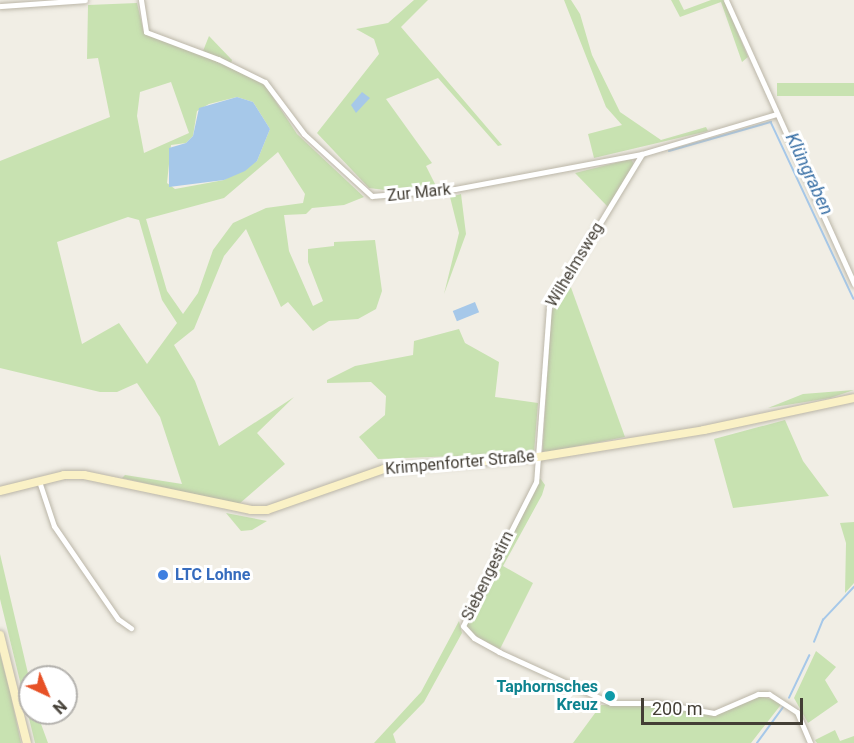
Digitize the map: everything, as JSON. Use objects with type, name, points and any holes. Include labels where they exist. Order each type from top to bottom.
[{"type":"street","points":[[0,6],[85,0]]},
{"type":"street","name":"Zur Mark","points":[[141,0],[146,32],[218,59],[265,82],[304,134],[372,196],[465,188],[642,154],[776,114]]},
{"type":"street","points":[[726,0],[854,284]]},
{"type":"street","name":"Wilhelmsweg","points":[[538,457],[549,307],[642,154]]},
{"type":"street","name":"Krimpenforter Straße","points":[[0,491],[39,481],[84,475],[250,510],[267,510],[384,469],[538,457],[704,430],[854,398]]},
{"type":"street","name":"Siebengestirn","points":[[538,457],[536,482],[467,613],[463,626],[467,633],[611,703],[657,703],[714,713],[758,694],[769,694],[797,712],[810,743]]},
{"type":"street","points":[[39,481],[54,526],[118,619],[131,628]]},
{"type":"street","points":[[0,635],[27,743]]},
{"type":"green space","points":[[414,0],[428,0],[401,27],[502,145],[498,146],[438,78],[386,99],[432,163],[426,166],[437,188],[386,194],[385,190],[369,188],[317,133],[379,54],[374,39],[356,29],[388,23]]},
{"type":"green space","points":[[564,0],[571,0],[580,14],[592,55],[620,112],[661,140],[706,127],[708,131],[594,158],[588,134],[622,125],[606,107]]},
{"type":"green space","points":[[671,0],[679,0],[684,10],[711,0],[724,0],[748,57],[742,62],[721,2],[680,17]]},
{"type":"green space","points":[[137,3],[144,33],[217,61],[265,85],[297,134],[364,197],[344,205],[312,208],[306,214],[284,215],[289,251],[313,306],[323,301],[308,262],[308,249],[334,246],[334,242],[375,240],[382,291],[376,309],[358,319],[329,321],[313,331],[288,302],[281,307],[246,229],[224,256],[194,329],[174,345],[195,381],[219,446],[294,397],[257,433],[285,464],[239,504],[122,478],[125,475],[182,484],[160,417],[137,383],[117,392],[100,392],[0,368],[0,161],[110,117],[98,58],[87,59],[88,5]],"holes":[[[171,82],[189,133],[144,153],[137,116],[140,92]],[[237,97],[253,102],[270,129],[257,161],[224,180],[175,189],[167,183],[171,145],[186,143],[193,136],[197,111],[209,104]],[[278,152],[305,194],[303,203],[266,208],[233,223],[213,250],[198,293],[183,314],[167,291],[146,219],[224,198]],[[128,217],[139,220],[162,300],[177,323],[147,364],[119,323],[82,344],[57,242]]]},
{"type":"green space","points":[[209,36],[232,60],[231,63],[203,51]]},
{"type":"green space","points":[[777,83],[854,83],[854,96],[777,96]]},
{"type":"green space","points":[[631,159],[634,164],[608,207],[575,173]]},
{"type":"green space","points":[[461,194],[466,234],[444,294],[459,233],[450,197]]},
{"type":"green space","points":[[569,282],[625,437],[548,452],[543,451],[543,444],[551,313]]},
{"type":"green space","points":[[459,329],[465,343],[499,362],[495,397],[538,403],[534,453],[378,459],[359,437],[385,415],[386,396],[371,382],[327,383],[327,380],[355,366],[413,355],[414,341]]},
{"type":"green space","points":[[854,390],[830,398],[768,408],[803,394]]},
{"type":"green space","points":[[785,420],[803,461],[829,496],[733,508],[714,439]]},
{"type":"green space","points":[[540,478],[545,485],[542,495],[503,566],[533,583],[500,649],[475,636],[465,625]]},
{"type":"green space","points":[[226,513],[267,521],[252,530],[241,531]]},
{"type":"green space","points":[[854,522],[854,583],[845,593],[846,543],[840,523]]},
{"type":"green space","points":[[0,554],[26,665],[18,665],[18,673],[0,599]]},
{"type":"green space","points":[[459,621],[462,633],[424,702],[393,734],[396,743],[374,743],[421,692]]},
{"type":"green space","points":[[816,651],[836,667],[825,680],[838,702],[808,723],[794,698]]},
{"type":"green space","points":[[0,654],[10,692],[21,743],[0,743]]},
{"type":"green space","points":[[759,696],[783,702],[751,743],[573,743],[601,705],[656,705],[714,714]]},
{"type":"green space","points":[[31,725],[41,725],[48,743],[35,743]]},
{"type":"green space","points":[[835,730],[840,741],[854,736],[854,743],[817,743],[815,740]]},
{"type":"water","points":[[362,92],[370,98],[356,113],[351,105]]},
{"type":"water","points":[[237,97],[253,102],[270,129],[257,161],[245,171],[224,180],[169,187],[169,148],[186,143],[193,136],[199,108]]},
{"type":"water","points":[[475,302],[479,312],[457,321],[453,311]]},
{"type":"waterway","name":"Klüngraben","points":[[669,151],[771,122],[854,299]]},
{"type":"waterway","points":[[814,642],[823,620],[854,587]]},
{"type":"waterway","points":[[789,698],[809,656]]},
{"type":"waterway","points":[[757,743],[784,706]]},
{"type":"place","name":"LTC Lohne","points":[[163,575]]},
{"type":"place","name":"Taphornsches Kreuz","points":[[610,696]]}]
